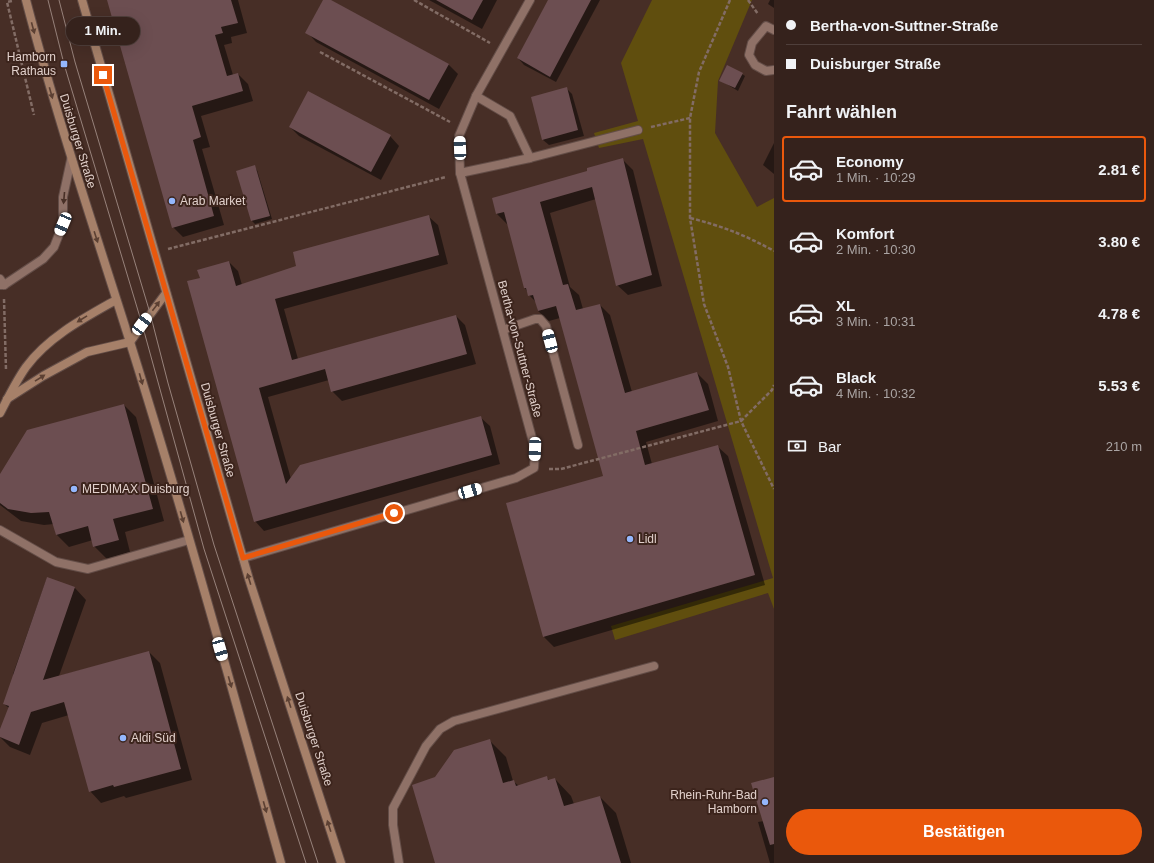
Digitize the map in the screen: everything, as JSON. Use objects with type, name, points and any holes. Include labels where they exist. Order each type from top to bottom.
[{"type":"main road","name":"Duisburger Straße","points":[[26,0],[71,160],[130,342],[281,863]]},
{"type":"main road","name":"Duisburger Straße","points":[[82,0],[243,558],[341,863]]},
{"type":"main road","points":[[7,399],[43,376],[87,352],[130,342],[166,293]]},
{"type":"main road","points":[[0,412],[26,367],[50,342],[80,320],[116,300]]},
{"type":"street","name":"Bertha-von-Suttner-Straße","points":[[530,0],[476,96],[459,136],[460,173],[535,449],[534,468]]},
{"type":"street","points":[[774,30],[766,26],[752,43],[749,55],[755,65],[766,71],[774,70]]},
{"type":"street","points":[[476,96],[510,116],[530,158]]},
{"type":"street","points":[[460,173],[530,158],[638,130]]},
{"type":"street","points":[[1,283],[43,259],[54,247],[63,224],[63,197],[71,160]]},
{"type":"street","points":[[503,330],[535,319],[540,320],[546,326],[578,445]]},
{"type":"street","points":[[243,558],[516,478],[534,468]]},
{"type":"street","points":[[0,530],[56,562],[88,569],[188,540]]},
{"type":"street","points":[[400,863],[393,825],[393,808],[426,746],[440,729],[454,722],[654,666]]},
{"type":"path","points":[[17,0],[6,1],[34,115]]},
{"type":"path","points":[[414,0],[502,50]]},
{"type":"path","points":[[730,0],[699,72],[690,118],[690,218],[704,304],[728,367],[741,421],[774,489]]},
{"type":"path","points":[[320,52],[462,129]]},
{"type":"path","points":[[638,130],[690,118]]},
{"type":"path","points":[[154,253],[460,173]]},
{"type":"path","points":[[690,218],[712,223],[745,235],[774,251]]},
{"type":"path","points":[[1,283],[7,399]]},
{"type":"path","points":[[534,468],[561,469],[741,421],[772,390],[774,385]]},
{"type":"shaded area","points":[[652,0],[752,0],[718,81],[715,133],[757,207],[774,198],[774,609],[768,593],[615,640],[611,626],[773,578],[643,139],[599,148],[594,133],[638,121],[621,63]]},
{"type":"building","points":[[107,0],[231,0],[238,23],[221,27],[223,33],[215,35],[227,76],[238,73],[243,91],[192,106],[201,137],[193,140],[214,216],[172,228]]},
{"type":"building","points":[[323,0],[331,0],[449,64],[429,100],[305,33]]},
{"type":"building","points":[[436,0],[483,0],[472,20]]},
{"type":"building","points":[[548,0],[591,0],[550,77],[517,58]]},
{"type":"building","points":[[727,65],[743,73],[735,88],[719,81]]},
{"type":"building","points":[[567,87],[578,130],[542,140],[531,97]]},
{"type":"building","points":[[308,91],[391,135],[371,172],[289,127]]},
{"type":"building","points":[[623,158],[652,275],[616,286],[592,187],[540,202],[563,285],[568,284],[576,310],[600,304],[625,393],[697,372],[709,410],[636,431],[645,465],[718,445],[755,575],[543,637],[506,503],[603,476],[556,306],[538,311],[533,295],[528,296],[526,288],[524,288],[504,212],[496,214],[492,198],[587,171],[587,168]]},
{"type":"building","points":[[255,165],[270,216],[251,221],[236,171]]},
{"type":"building","points":[[429,215],[439,255],[275,299],[292,360],[456,315],[467,354],[331,392],[325,369],[259,388],[286,484],[300,465],[481,416],[492,455],[254,522],[187,281],[200,278],[197,270],[229,261],[236,286],[296,266],[293,252]]},
{"type":"building","name":"MEDIMAX Duisburg","points":[[124,404],[153,509],[113,519],[119,540],[93,547],[88,526],[56,535],[49,512],[31,513],[8,509],[0,503],[0,474],[27,430]]},
{"type":"building","name":"Aldi Süd","points":[[47,577],[75,587],[43,680],[149,651],[181,769],[114,787],[113,785],[89,792],[64,702],[31,712],[19,745],[0,737],[0,729],[9,706],[3,704]]},
{"type":"building","points":[[490,739],[503,783],[514,780],[516,786],[547,776],[548,780],[555,778],[564,806],[600,796],[621,863],[435,863],[412,785],[435,777],[454,750]]},
{"type":"building","name":"Rhein-Ruhr-Bad Hamborn","points":[[774,777],[774,844],[770,845],[751,783]]},
{"type":"tram line","points":[[48,0],[64,64],[142,324],[204,549],[306,863]]},
{"type":"tram line","points":[[59,0],[75,62],[150,313],[168,383],[214,545],[318,863]]},
{"type":"place","name":"Hamborn Rathaus","points":[[64,64]]},
{"type":"place","name":"Arab Market","points":[[172,201]]},
{"type":"place","name":"MEDIMAX Duisburg","points":[[74,489]]},
{"type":"place","name":"Lidl","points":[[630,539]]},
{"type":"place","name":"Aldi Süd","points":[[123,738]]},
{"type":"place","name":"Rhein-Ruhr-Bad Hamborn","points":[[765,802]]},
{"type":"route","points":[[103,75],[243,558],[394,513]]}]
